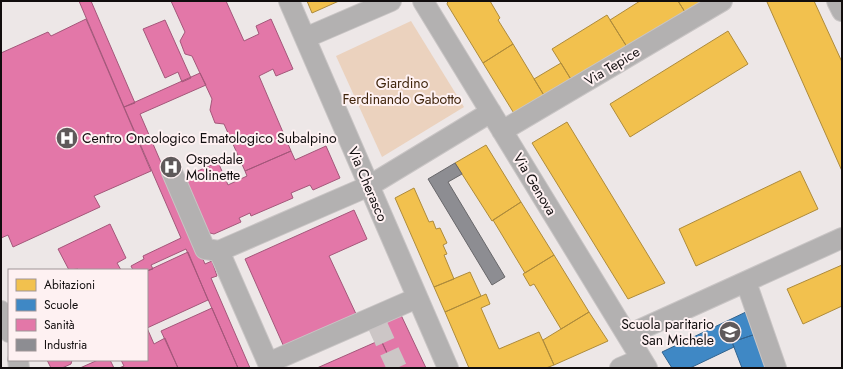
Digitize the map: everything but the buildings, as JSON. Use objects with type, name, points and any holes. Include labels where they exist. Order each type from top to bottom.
[{"type":"street","name":"Via Cherasco","points":[[289,1],[446,368]]},
{"type":"street","points":[[305,38],[391,1]]},
{"type":"street","name":"Via Genova","points":[[423,1],[644,363]]},
{"type":"street","name":"Via Tepice","points":[[502,131],[722,1]]},
{"type":"street","points":[[837,1],[842,11]]},
{"type":"street","points":[[172,172],[205,249],[219,251],[369,186],[491,112]]},
{"type":"street","points":[[628,335],[842,238]]},
{"type":"street","points":[[219,251],[268,364],[376,320],[417,298]]},
{"type":"street","points":[[746,282],[776,368]]},
{"type":"street","points":[[1,311],[8,329]]},
{"type":"street","points":[[620,368],[644,363]]},
{"type":"green space","name":"Giardino Ferdinando Gabotto","points":[[411,21],[464,107],[382,157],[336,56]]},
{"type":"tunnel","points":[[377,324],[397,368]]},
{"type":"place","name":"Centro Oncologico Ematologico Subalpino","points":[[67,138]]},
{"type":"place","name":"Ospedale Molinette","points":[[171,167]]},
{"type":"place","name":"Scuola paritario San Michele","points":[[730,332]]}]
